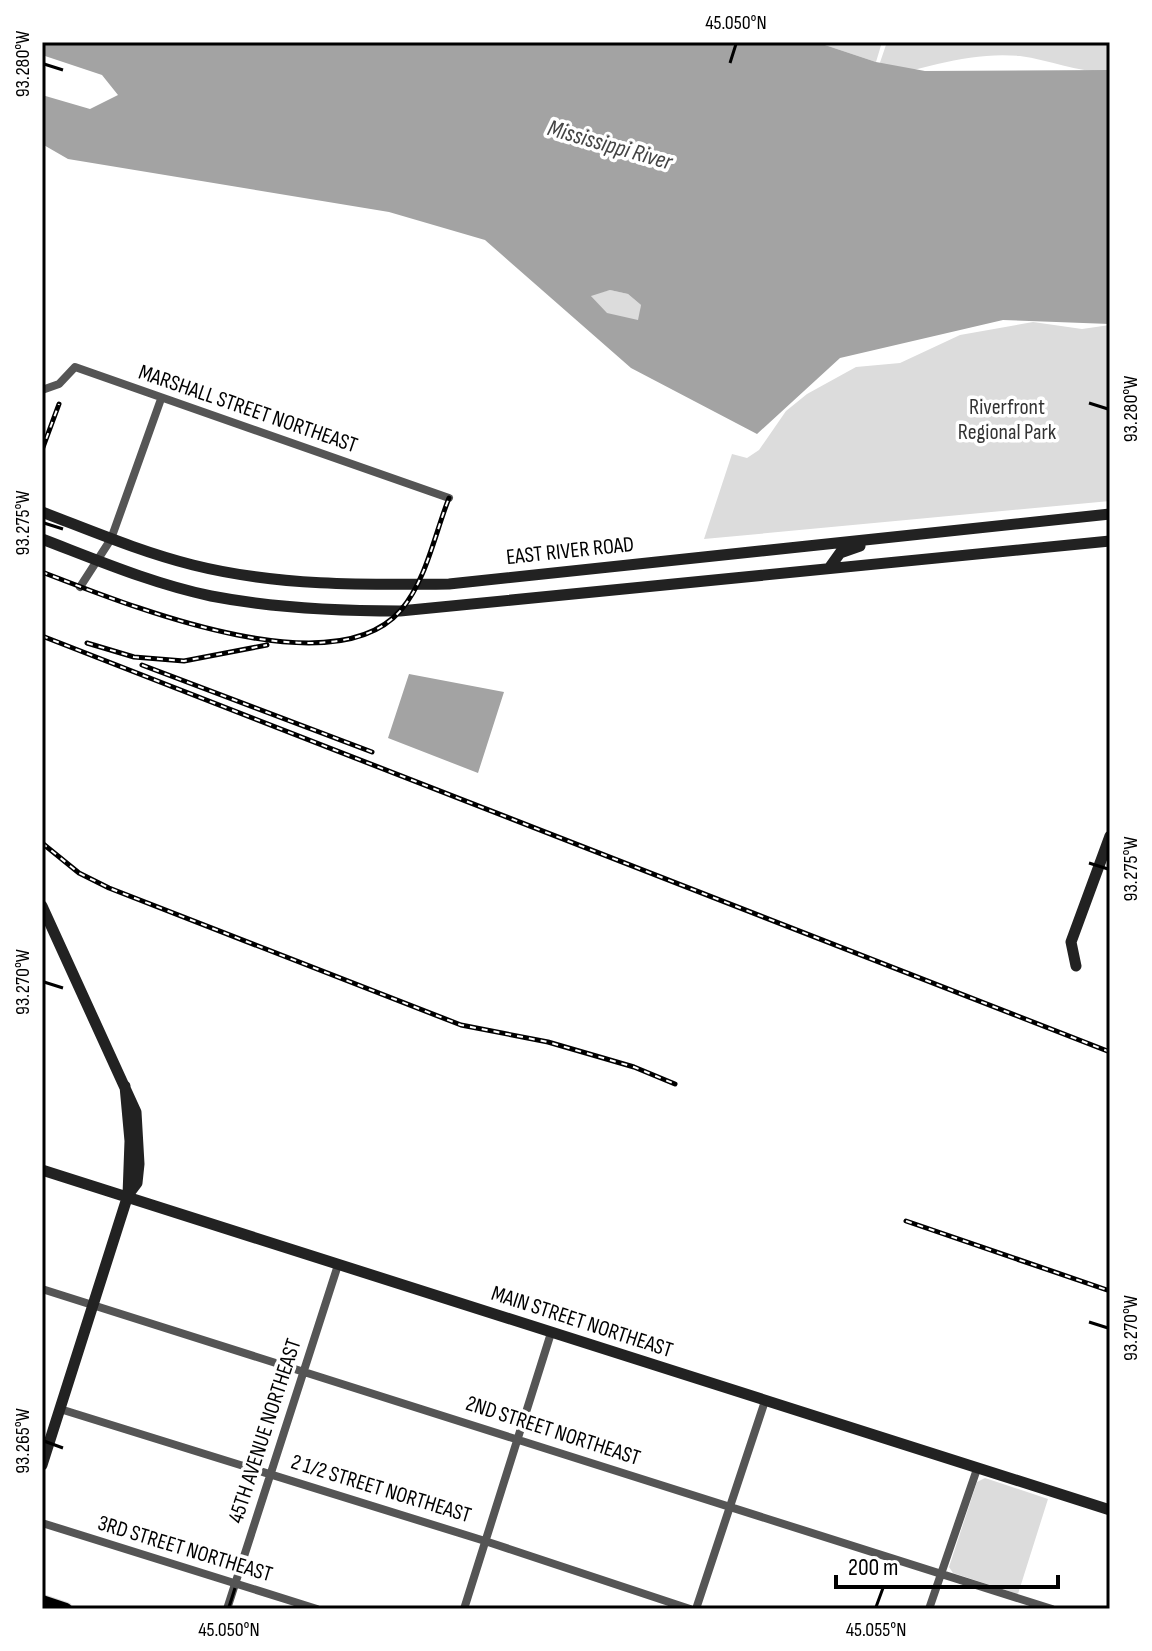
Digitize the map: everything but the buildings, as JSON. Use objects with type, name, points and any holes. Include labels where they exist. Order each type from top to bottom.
[{"type":"main road","points":[[42,1601],[66,1609]]},
{"type":"street","name":"MARSHALL STREET NORTHEAST","points":[[42,390],[59,384],[75,367],[449,498]]},
{"type":"street","points":[[80,587],[111,539],[161,399]]},
{"type":"street","name":"EAST RIVER ROAD","points":[[42,512],[111,539],[194,565],[340,586],[449,584],[1110,514]]},
{"type":"street","points":[[830,567],[844,551],[885,544],[899,536]]},
{"type":"street","name":"EAST RIVER ROAD","points":[[42,539],[210,596],[279,607],[370,611],[756,577],[830,567],[1110,541]]},
{"type":"street","points":[[1076,966],[1071,942],[1110,836]]},
{"type":"street","points":[[42,906],[125,1086],[130,1141],[128,1195],[42,1465]]},
{"type":"street","name":"MAIN STREET NORTHEAST","points":[[42,1170],[1110,1510]]},
{"type":"street","name":"45TH AVENUE NORTHEAST","points":[[227,1609],[338,1265]]},
{"type":"street","name":"2ND STREET NORTHEAST","points":[[42,1289],[1052,1609]]},
{"type":"street","points":[[464,1609],[551,1333]]},
{"type":"street","points":[[693,1609],[765,1401]]},
{"type":"street","name":"2 1/2 STREET NORTHEAST","points":[[60,1409],[693,1609]]},
{"type":"street","points":[[929,1609],[977,1469]]},
{"type":"street","name":"3RD STREET NORTHEAST","points":[[42,1523],[317,1609]]},
{"type":"green space","points":[[816,42],[882,42],[876,62]]},
{"type":"green space","points":[[887,42],[1110,42],[1110,72],[1002,55],[946,62],[874,80]]},
{"type":"green space","points":[[610,290],[628,294],[641,305],[639,321],[607,314],[590,295]]},
{"type":"green space","name":"Riverfront Regional Park","points":[[1033,322],[1082,329],[1110,325],[1110,501],[704,539],[732,454],[747,458],[759,450],[786,411],[807,394],[856,367],[900,363],[960,335]]},
{"type":"green space","points":[[985,1478],[1048,1499],[1018,1594],[953,1573],[949,1567],[977,1482]]},
{"type":"water","name":"Mississippi River","points":[[42,42],[816,42],[876,62],[925,71],[1110,70],[1110,324],[1003,320],[840,358],[757,434],[631,368],[485,240],[389,212],[68,159],[42,144],[42,95],[90,109],[118,95],[102,75],[42,55]],"holes":[[[610,290],[628,294],[641,305],[638,320],[607,313],[591,296]]]},
{"type":"water","points":[[409,674],[504,692],[478,773],[388,738]]},
{"type":"railway","points":[[42,450],[59,404]]},
{"type":"railway","points":[[42,572],[173,619],[226,633],[278,641],[327,642],[369,633],[401,610],[417,585],[449,498]]},
{"type":"railway","points":[[42,636],[1110,1052]]},
{"type":"railway","points":[[87,643],[134,657],[184,661],[267,645]]},
{"type":"railway","points":[[142,665],[372,752]]},
{"type":"railway","points":[[42,843],[79,873],[109,888],[461,1025],[548,1042],[634,1067],[675,1084]]},
{"type":"railway","points":[[906,1221],[1110,1291]]}]
